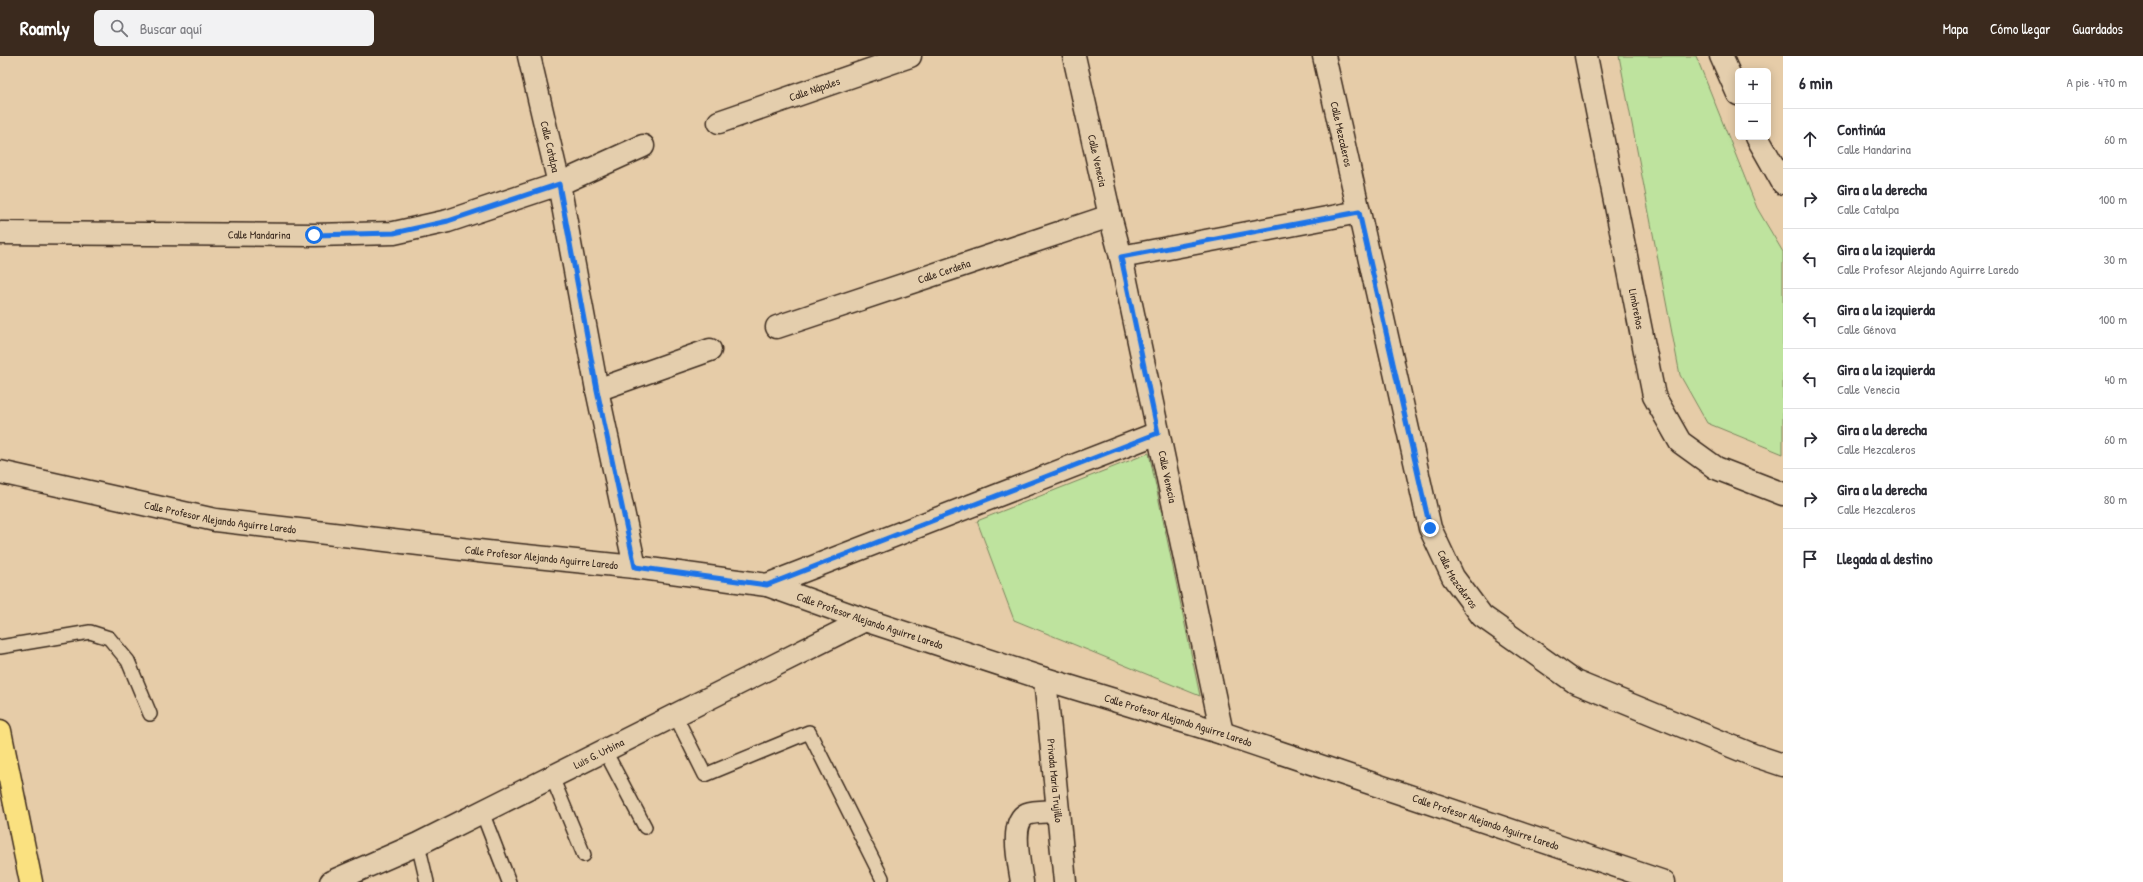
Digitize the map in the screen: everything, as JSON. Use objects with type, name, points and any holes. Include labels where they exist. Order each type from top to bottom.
[{"type":"main road","points":[[0,731],[31,882]]},
{"type":"street","name":"Calle Catalpa","points":[[529,56],[559,184],[597,390],[635,567]]},
{"type":"street","name":"Calle Nápoles","points":[[719,122],[910,56]]},
{"type":"street","name":"Calle Venecia","points":[[1074,56],[1110,216],[1121,257],[1222,733]]},
{"type":"street","name":"Calle Mezcaleros","points":[[1324,56],[1430,528],[1453,577],[1482,616],[1575,682],[1753,755],[1783,765]]},
{"type":"street","name":"Limbreños","points":[[1586,56],[1654,396],[1680,442],[1716,468],[1783,494]]},
{"type":"street","points":[[1721,56],[1735,87]]},
{"type":"street","points":[[1759,140],[1783,184]]},
{"type":"street","name":"Calle Mandarina","points":[[0,233],[306,235],[394,233],[448,221],[559,184],[643,146]]},
{"type":"street","points":[[1121,257],[1359,212]]},
{"type":"street","name":"Calle Cerdeña","points":[[777,326],[1110,216]]},
{"type":"street","points":[[597,390],[710,350]]},
{"type":"street","points":[[767,585],[1158,433]]},
{"type":"street","name":"Calle Profesor Alejando Aguirre Laredo","points":[[0,472],[215,520],[487,552],[635,567],[767,585],[865,620],[1045,679],[1222,733],[1664,882]]},
{"type":"street","name":"Luis G. Urbina","points":[[331,882],[418,844],[865,620]]},
{"type":"street","name":"Privada Maria Trujillo","points":[[1045,679],[1065,882]]},
{"type":"street","points":[[1022,882],[1016,830],[1020,821],[1027,814],[1058,811]]},
{"type":"lane","points":[[0,647],[90,632],[109,638],[128,661],[150,714]]},
{"type":"lane","points":[[675,715],[705,775],[809,732],[882,878]]},
{"type":"lane","points":[[605,751],[646,827]]},
{"type":"lane","points":[[552,777],[584,855]]},
{"type":"lane","points":[[482,812],[509,882]]},
{"type":"lane","points":[[418,844],[427,882]]},
{"type":"green space","points":[[1619,56],[1696,56],[1757,208],[1783,252],[1783,454],[1707,423],[1680,375]]},
{"type":"green space","points":[[1149,453],[1200,696],[1014,620],[977,521]]},
{"type":"route","points":[[314,235],[394,233],[448,221],[559,184],[597,390],[635,567],[767,585],[1158,433],[1121,257],[1359,212],[1430,528]]}]
